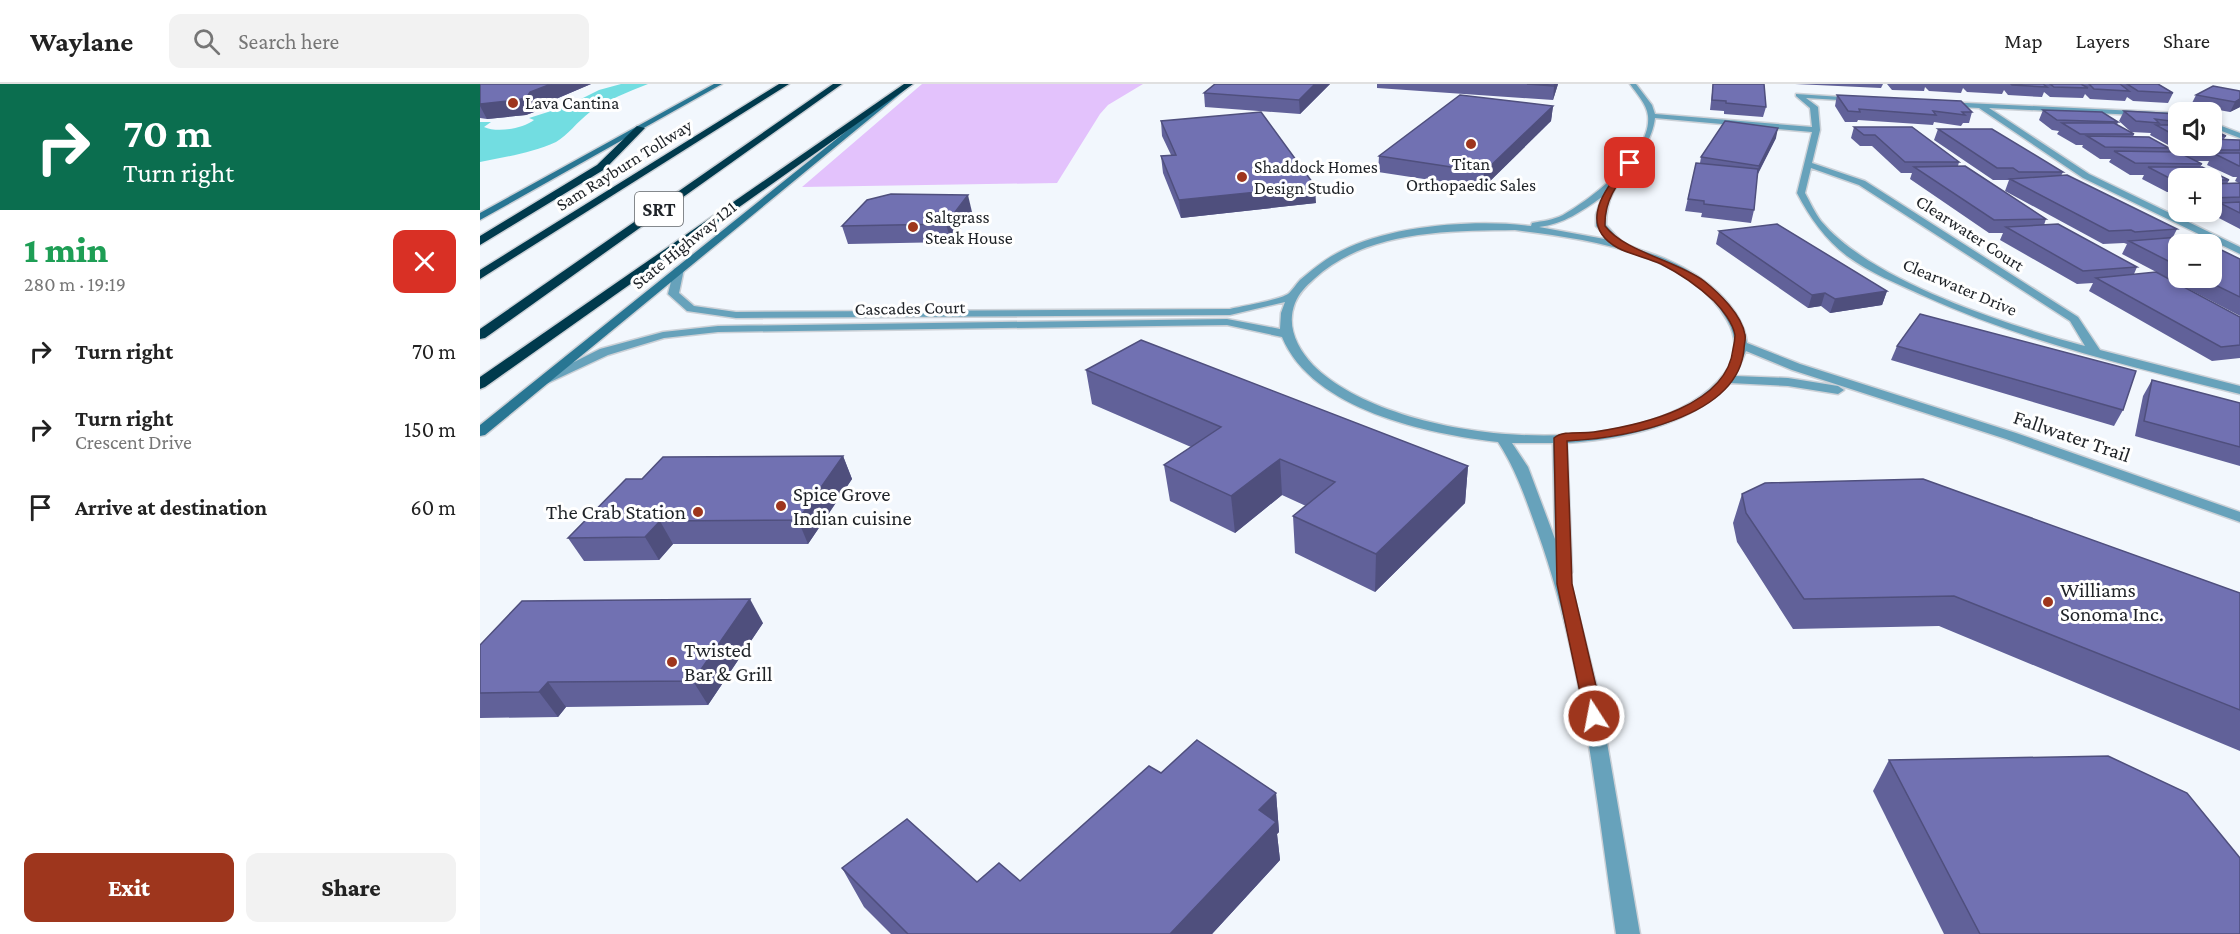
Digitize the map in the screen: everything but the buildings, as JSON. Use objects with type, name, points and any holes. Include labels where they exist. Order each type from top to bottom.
[{"type":"highway","name":"Sam Rayburn Tollway","points":[[480,275],[785,84]]},
{"type":"highway","name":"SRT","points":[[480,335],[838,84]]},
{"type":"highway","points":[[480,384],[909,84]]},
{"type":"highway","points":[[480,241],[601,167],[640,128]]},
{"type":"main road","points":[[480,217],[719,84]]},
{"type":"main road","name":"State Highway 121","points":[[480,432],[909,84]]},
{"type":"street","points":[[1515,227],[1574,234],[1621,246],[1664,262],[1700,283],[1727,308],[1740,335],[1737,363],[1721,387],[1690,409],[1647,425],[1593,436],[1532,440],[1471,434],[1413,422],[1364,404],[1325,383],[1299,358],[1286,334],[1285,315],[1290,297],[1314,270],[1353,249],[1401,235],[1423,232],[1552,223],[1609,188],[1642,148],[1650,130],[1652,116],[1648,105],[1633,84]]},
{"type":"street","name":"Clearwater Drive","points":[[1867,99],[1798,95],[1814,107],[1816,130],[1801,193],[1816,222],[1851,254],[1893,278],[1974,315],[2038,337],[2240,390]]},
{"type":"street","points":[[1935,103],[2168,115]]},
{"type":"street","points":[[1981,106],[2086,176],[2240,251]]},
{"type":"street","points":[[1652,116],[1816,130]]},
{"type":"street","points":[[2222,129],[2240,136]]},
{"type":"street","name":"Clearwater Court","points":[[1809,165],[1862,183],[2074,319],[2096,353]]},
{"type":"street","points":[[1609,188],[1600,215],[1601,226],[1607,235],[1621,246]]},
{"type":"street","name":"Cascades Court","points":[[679,269],[673,294],[691,309],[736,315],[1230,312],[1290,297]]},
{"type":"street","name":"Cascades Court","points":[[542,381],[604,352],[663,335],[718,329],[1227,322],[1286,334]]},
{"type":"street","name":"Fallwater Trail","points":[[1739,344],[1796,368],[1888,399],[2011,436],[2240,517]]},
{"type":"street","name":"Fallwater Trail","points":[[1726,379],[1788,382],[1888,399]]},
{"type":"street","points":[[1501,437],[1521,467],[1564,584],[1590,696],[1628,934]]},
{"type":"street","points":[[1560,438],[1564,584]]},
{"type":"shaded area","points":[[922,84],[1143,84],[1108,105],[1100,114],[1057,183],[802,187]]},
{"type":"water","points":[[621,84],[648,84],[618,96],[597,108],[556,142],[528,152],[480,162],[480,122],[491,122],[484,127],[489,129],[516,128],[534,120],[529,118],[567,106],[599,90]]},
{"type":"place","name":"Lava Cantina","points":[[513,103]]},
{"type":"place","name":"Titan Orthopaedic Sales","points":[[1471,144]]},
{"type":"place","name":"Shaddock Homes Design Studio","points":[[1242,177]]},
{"type":"place","name":"Saltgrass Steak House","points":[[913,227]]},
{"type":"place","name":"Spice Grove Indian cuisine","points":[[781,506]]},
{"type":"place","name":"The Crab Station","points":[[698,512]]},
{"type":"place","name":"Williams Sonoma Inc.","points":[[2048,602]]},
{"type":"place","name":"Twisted Bar & Grill","points":[[672,662]]},
{"type":"route","points":[[1594,716],[1564,584],[1560,438],[1593,436],[1647,425],[1690,409],[1721,387],[1737,363],[1740,335],[1727,308],[1700,283],[1664,262],[1621,246],[1607,235],[1601,226],[1600,215],[1609,188],[1630,163]]}]
